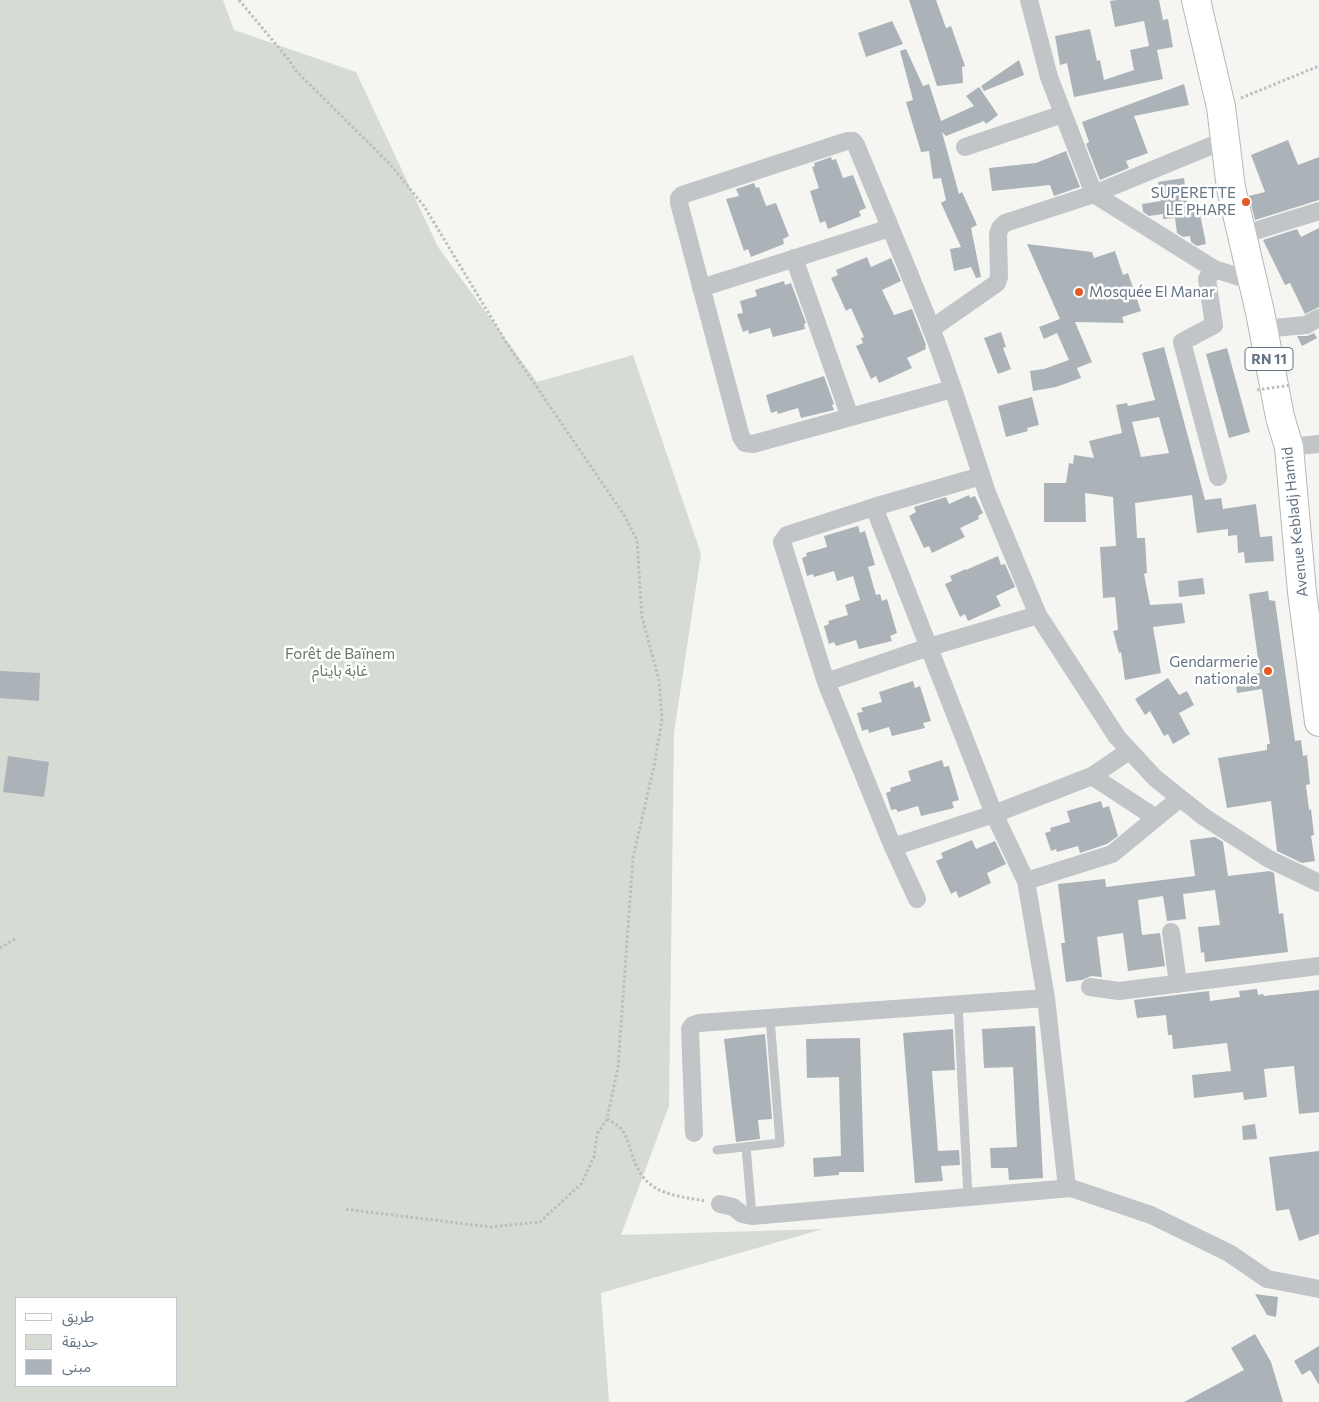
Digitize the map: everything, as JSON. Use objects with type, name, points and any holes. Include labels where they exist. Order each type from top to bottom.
[{"type":"main road","name":"Avenue Kebladj Hamid","points":[[1196,0],[1220,107],[1231,188],[1263,329],[1280,417],[1289,447],[1311,591],[1319,722]]},
{"type":"street","points":[[1029,0],[1049,77],[1094,194],[1214,269],[1252,281]]},
{"type":"street","points":[[965,147],[1063,114]]},
{"type":"street","points":[[931,329],[997,282],[999,277],[998,234],[1000,228],[1005,223],[1094,194],[1225,140]]},
{"type":"street","points":[[952,389],[753,444],[746,443],[741,437],[679,198],[682,195],[847,141],[853,141],[931,329],[952,389],[981,476],[1038,615],[1117,737],[1155,778],[1204,817],[1269,860],[1319,883]]},
{"type":"street","points":[[1242,235],[1319,211]]},
{"type":"street","points":[[701,288],[890,228]]},
{"type":"street","points":[[794,258],[850,417]]},
{"type":"street","points":[[1214,269],[1208,279],[1214,325],[1182,342],[1218,477]]},
{"type":"street","points":[[1263,329],[1306,325],[1319,318]]},
{"type":"street","points":[[1289,447],[1319,444]]},
{"type":"street","points":[[916,899],[826,682],[782,542],[787,535],[981,476]]},
{"type":"street","points":[[874,507],[994,814],[1026,881],[1046,998],[1066,1188]]},
{"type":"street","points":[[826,682],[929,647],[1038,615]]},
{"type":"street","points":[[893,847],[994,814],[1092,776],[1129,752]]},
{"type":"street","points":[[1092,776],[1156,818]]},
{"type":"street","points":[[1026,881],[1112,854],[1179,798]]},
{"type":"street","points":[[1171,932],[1178,984]]},
{"type":"street","points":[[1090,987],[1119,991],[1319,966]]},
{"type":"street","points":[[694,1133],[690,1029],[693,1025],[699,1023],[1046,998]]},
{"type":"street","points":[[720,1204],[733,1207],[742,1214],[752,1216],[1071,1188],[1151,1216],[1229,1253],[1267,1279],[1319,1290]]},
{"type":"lane","points":[[958,1004],[968,1197]]},
{"type":"lane","points":[[717,1150],[780,1143],[770,1018]]},
{"type":"lane","points":[[746,1147],[752,1216]]},
{"type":"path","points":[[238,0],[289,60],[295,70],[389,163],[424,206],[506,342],[624,515],[637,540],[642,617],[659,680],[662,720],[654,766],[633,858],[618,1067],[607,1120],[597,1134],[594,1157],[581,1184],[540,1222],[491,1227],[344,1209]]},
{"type":"path","points":[[1220,107],[1319,66]]},
{"type":"path","points":[[1257,390],[1292,385]]},
{"type":"path","points":[[0,948],[14,940]]},
{"type":"path","points":[[607,1120],[618,1126],[628,1144],[639,1172],[654,1187],[674,1195],[720,1204]]},
{"type":"green space","name":"Forêt de Baïnem غابة باينام","points":[[0,0],[223,0],[234,30],[356,72],[438,247],[537,382],[633,355],[701,554],[674,733],[669,1106],[621,1235],[823,1229],[601,1293],[609,1402],[0,1402]]},
{"type":"building","points":[[909,0],[936,0],[946,28],[951,26],[965,66],[962,67],[963,83],[937,86]]},
{"type":"building","points":[[1159,0],[1163,20],[1168,19],[1173,47],[1157,50],[1163,79],[1074,97],[1067,63],[1060,65],[1055,36],[1090,29],[1097,61],[1100,60],[1104,80],[1134,70],[1130,50],[1149,46],[1144,21],[1115,27],[1110,1]]},
{"type":"building","points":[[892,21],[903,44],[866,57],[858,33]]},
{"type":"building","points":[[906,49],[923,86],[929,84],[941,121],[974,106],[966,96],[979,87],[998,115],[986,124],[984,121],[946,136],[942,132],[959,194],[962,192],[977,225],[971,228],[981,277],[976,278],[971,267],[954,271],[950,249],[961,247],[941,203],[946,200],[941,178],[933,179],[929,151],[921,152],[906,102],[913,100],[900,51]]},
{"type":"building","points":[[1019,60],[1024,75],[984,91],[981,86]]},
{"type":"building","points":[[1184,84],[1189,105],[1134,116],[1148,153],[1126,161],[1129,168],[1100,180],[1086,144],[1089,142],[1082,122]]},
{"type":"building","points":[[1288,140],[1298,165],[1319,157],[1319,200],[1255,220],[1249,196],[1265,192],[1251,155]]},
{"type":"building","points":[[1066,151],[1080,187],[1054,196],[1050,185],[992,191],[989,168],[1036,163]]},
{"type":"building","points":[[831,157],[832,160],[836,159],[843,178],[853,175],[866,208],[859,211],[861,216],[828,229],[825,221],[820,223],[810,191],[819,188],[812,167],[815,166],[814,163]]},
{"type":"building","points":[[1184,178],[1188,210],[1199,209],[1206,244],[1197,246],[1191,242],[1190,236],[1183,237],[1177,233],[1175,218],[1163,219],[1163,214],[1149,216],[1143,212],[1142,204],[1161,201],[1158,182]]},
{"type":"building","points":[[754,183],[756,188],[759,187],[766,206],[776,203],[789,236],[783,239],[784,244],[751,257],[748,249],[744,251],[726,199],[739,196],[736,189]]},
{"type":"building","points":[[1319,228],[1319,307],[1305,314],[1290,283],[1285,285],[1263,240],[1297,229],[1301,237]]},
{"type":"building","points":[[1027,244],[1092,252],[1094,258],[1115,251],[1123,275],[1128,273],[1141,311],[1122,317],[1124,323],[1075,322],[1092,362],[1077,368],[1081,378],[1056,387],[1033,391],[1030,371],[1044,369],[1069,360],[1057,333],[1044,339],[1039,327],[1060,319]]},
{"type":"building","points":[[867,257],[871,267],[891,258],[901,281],[882,290],[894,315],[912,309],[926,345],[926,349],[907,358],[912,368],[879,383],[876,376],[871,379],[856,346],[863,343],[861,338],[864,337],[851,308],[846,311],[831,278],[838,275],[836,270]]},
{"type":"building","points":[[784,281],[785,285],[791,283],[806,323],[804,324],[805,329],[773,337],[770,328],[749,334],[748,330],[743,332],[737,314],[743,313],[740,301],[757,296],[755,290]]},
{"type":"building","points":[[1001,332],[1006,347],[1003,348],[1011,369],[998,374],[984,338]]},
{"type":"building","points":[[1314,333],[1317,338],[1302,346],[1297,336],[1307,336]]},
{"type":"building","points":[[1164,347],[1205,500],[1221,498],[1223,509],[1256,504],[1260,537],[1272,536],[1274,561],[1245,563],[1244,552],[1238,553],[1237,535],[1228,536],[1228,529],[1197,533],[1192,495],[1135,503],[1137,538],[1145,538],[1147,573],[1144,574],[1150,605],[1182,603],[1185,623],[1153,627],[1161,673],[1125,680],[1121,652],[1119,653],[1113,631],[1118,630],[1115,597],[1103,598],[1100,547],[1116,546],[1113,497],[1085,493],[1086,522],[1044,522],[1044,483],[1066,483],[1069,463],[1073,464],[1074,455],[1094,458],[1089,441],[1122,433],[1116,405],[1127,403],[1128,406],[1155,400],[1142,353]],"holes":[[[1159,417],[1169,453],[1141,457],[1132,422]]]},
{"type":"building","points":[[1227,348],[1250,432],[1229,438],[1206,354]]},
{"type":"building","points":[[824,376],[834,404],[832,405],[834,410],[801,418],[798,408],[778,414],[777,411],[771,413],[766,395]]},
{"type":"building","points":[[1032,397],[1039,425],[1027,428],[1028,431],[1006,437],[998,406]]},
{"type":"building","points":[[969,495],[970,498],[975,496],[983,513],[978,516],[979,519],[960,528],[965,537],[932,553],[929,546],[924,548],[909,516],[916,512],[914,507],[946,497],[949,504]]},
{"type":"building","points":[[858,526],[860,533],[865,531],[875,565],[868,567],[876,595],[880,594],[882,601],[887,599],[897,633],[890,636],[892,641],[859,649],[856,640],[836,646],[834,642],[829,644],[824,626],[829,624],[828,621],[848,615],[845,605],[860,600],[853,576],[837,581],[834,571],[814,577],[813,574],[807,576],[802,558],[807,556],[806,553],[827,547],[824,536]]},
{"type":"building","points":[[998,556],[1001,565],[1005,564],[1015,587],[996,596],[1001,606],[968,621],[965,614],[960,617],[945,584],[952,581],[950,576]]},
{"type":"building","points":[[1203,578],[1205,594],[1179,597],[1178,581]]},
{"type":"building","points":[[1268,591],[1269,600],[1275,601],[1295,741],[1301,740],[1303,756],[1307,755],[1310,784],[1306,785],[1309,810],[1311,809],[1314,835],[1311,836],[1315,861],[1302,863],[1277,851],[1271,801],[1227,808],[1218,758],[1267,750],[1267,744],[1270,744],[1262,689],[1237,693],[1235,676],[1260,673],[1249,594]]},
{"type":"building","points":[[0,671],[40,673],[39,701],[0,698]]},
{"type":"building","points":[[1168,678],[1179,695],[1187,691],[1194,705],[1179,713],[1190,734],[1173,744],[1168,734],[1164,736],[1150,711],[1145,715],[1135,699]]},
{"type":"building","points":[[913,681],[915,688],[920,686],[931,721],[923,723],[925,728],[892,736],[889,727],[869,733],[868,729],[862,731],[857,713],[863,712],[861,708],[882,702],[879,692]]},
{"type":"building","points":[[8,756],[49,762],[44,797],[3,792]]},
{"type":"building","points":[[942,760],[944,767],[949,766],[959,800],[952,802],[954,808],[921,816],[918,806],[898,812],[896,809],[891,810],[886,793],[891,791],[890,788],[911,781],[908,771]]},
{"type":"building","points":[[1101,801],[1103,808],[1109,806],[1118,836],[1107,844],[1080,853],[1078,846],[1057,852],[1056,849],[1051,851],[1045,833],[1051,831],[1050,828],[1070,822],[1067,811]]},
{"type":"building","points":[[1215,837],[1223,842],[1228,876],[1270,871],[1274,873],[1279,914],[1283,913],[1288,952],[1205,962],[1204,952],[1201,953],[1198,927],[1220,925],[1215,890],[1183,894],[1186,919],[1167,921],[1163,896],[1138,900],[1142,935],[1160,933],[1165,966],[1128,971],[1123,933],[1097,937],[1102,977],[1091,976],[1082,980],[1066,982],[1061,943],[1065,943],[1058,884],[1105,879],[1106,887],[1195,876],[1190,840]]},
{"type":"building","points":[[972,840],[976,849],[995,841],[1006,864],[987,873],[991,883],[959,898],[956,891],[951,894],[936,861],[943,858],[941,853]]},
{"type":"building","points":[[1257,989],[1258,995],[1263,994],[1264,996],[1319,990],[1319,1112],[1299,1114],[1294,1066],[1264,1069],[1267,1097],[1244,1100],[1243,1092],[1194,1098],[1192,1075],[1231,1071],[1227,1043],[1173,1049],[1172,1035],[1168,1035],[1166,1015],[1137,1018],[1134,1000],[1209,991],[1210,1001],[1240,997],[1239,991]]},
{"type":"building","points":[[1035,1026],[1043,1178],[1009,1180],[1008,1168],[991,1168],[990,1148],[1017,1147],[1013,1067],[984,1068],[982,1029]]},
{"type":"building","points":[[953,1029],[955,1070],[932,1071],[938,1151],[959,1150],[960,1165],[941,1166],[943,1181],[915,1183],[903,1033]]},
{"type":"building","points":[[765,1034],[772,1119],[758,1120],[760,1139],[736,1142],[724,1039]]},
{"type":"building","points":[[860,1038],[864,1172],[839,1172],[839,1175],[814,1177],[813,1158],[841,1156],[839,1077],[807,1078],[806,1039]]},
{"type":"building","points":[[1255,1124],[1257,1139],[1243,1140],[1242,1126]]},
{"type":"building","points":[[1319,1151],[1319,1234],[1299,1241],[1289,1209],[1276,1211],[1269,1157]]},
{"type":"building","points":[[1255,1294],[1278,1297],[1276,1317],[1267,1315]]},
{"type":"building","points":[[1255,1334],[1271,1362],[1283,1402],[1184,1402],[1244,1370],[1231,1348]]},
{"type":"building","points":[[1319,1346],[1319,1385],[1310,1370],[1302,1375],[1294,1361]]},
{"type":"place","name":"SUPERETTE LE PHARE","points":[[1246,202]]},
{"type":"place","name":"Mosquée El Manar","points":[[1079,292]]},
{"type":"place","name":"Gendarmerie nationale","points":[[1268,671]]}]
